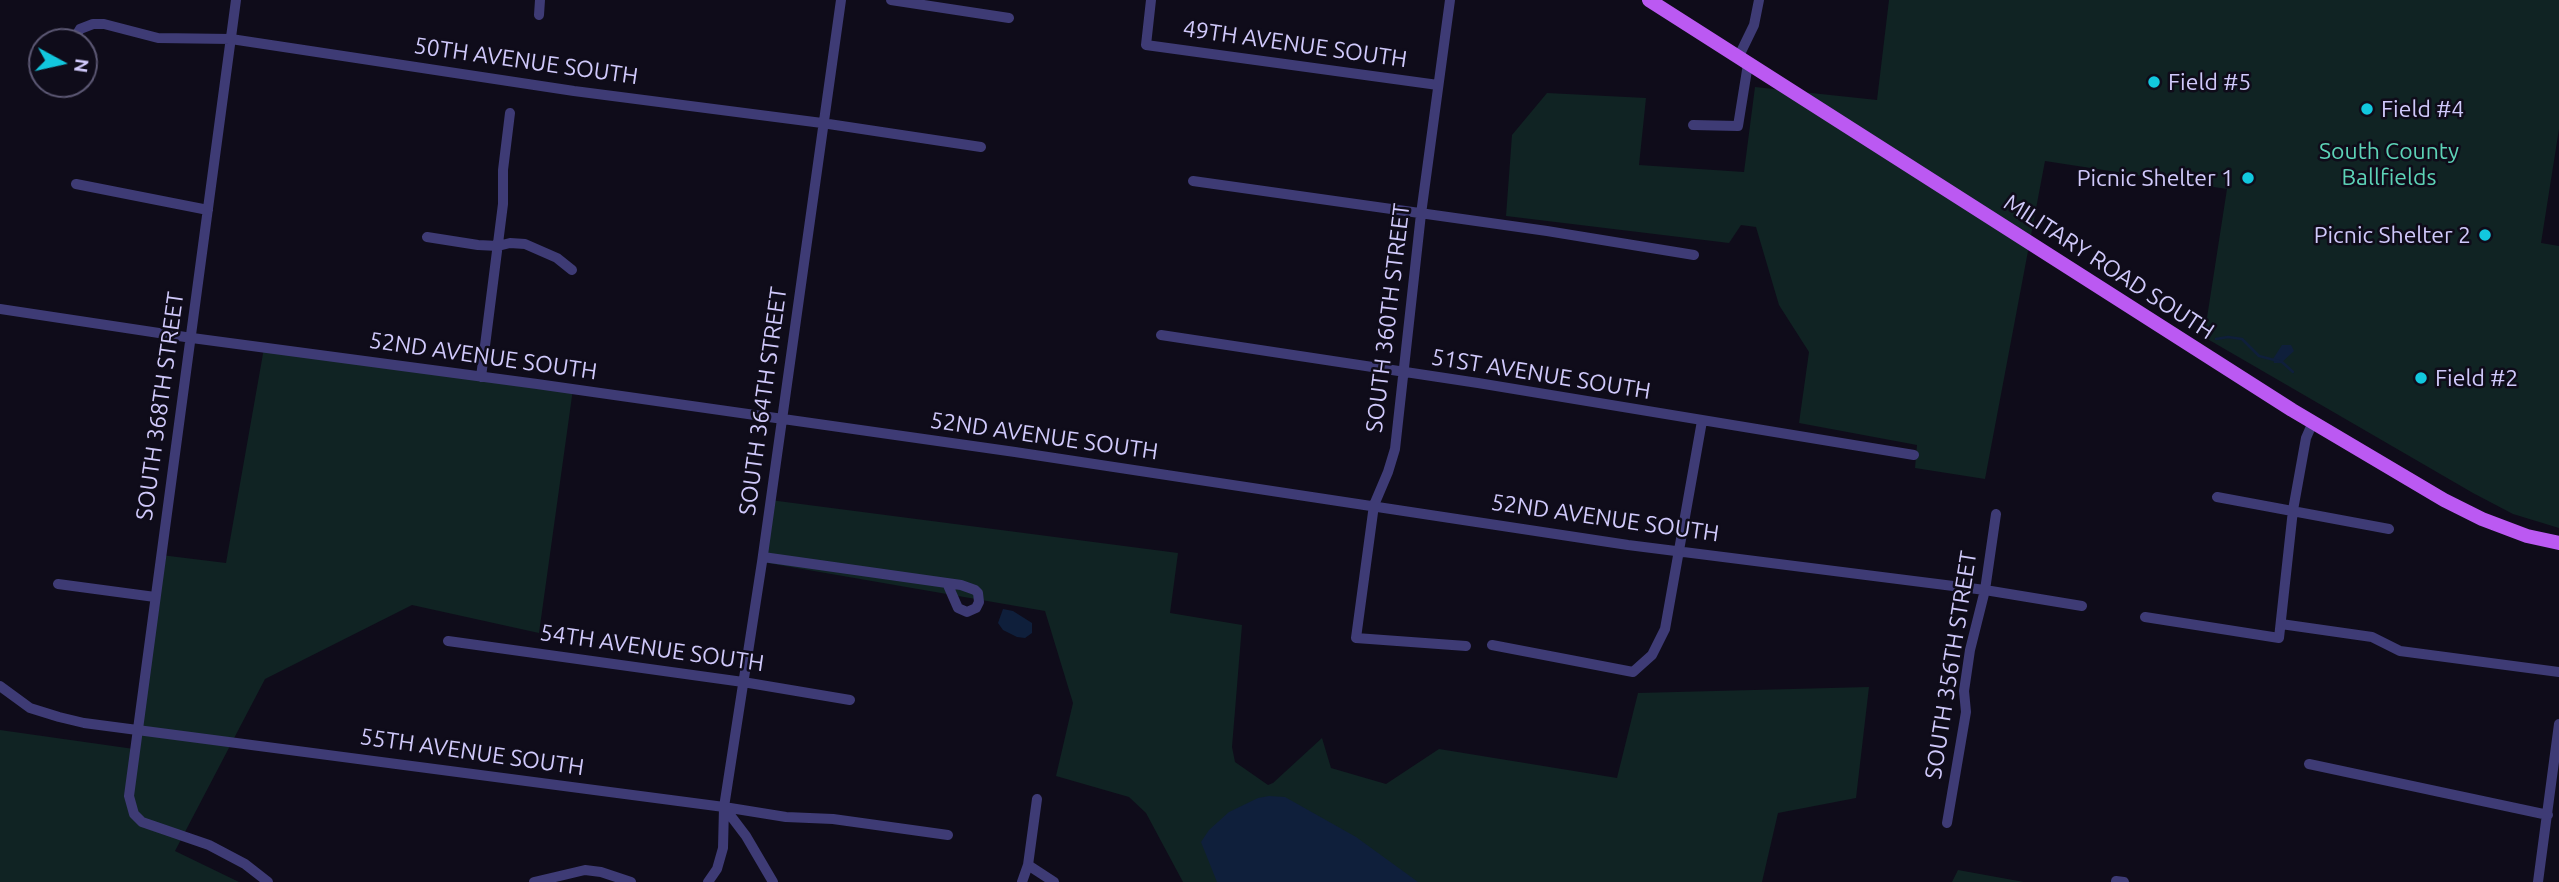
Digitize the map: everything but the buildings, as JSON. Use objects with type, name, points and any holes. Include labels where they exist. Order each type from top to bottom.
[{"type":"main road","name":"MILITARY ROAD SOUTH","points":[[1649,0],[2197,351],[2313,422],[2469,513],[2501,528],[2559,543]]},
{"type":"street","name":"SOUTH 368TH STREET","points":[[236,0],[129,796],[137,817],[150,826],[187,837],[228,854],[268,882]]},
{"type":"street","points":[[538,15],[540,0]]},
{"type":"street","name":"SOUTH 364TH STREET","points":[[708,882],[717,869],[721,855],[724,807],[763,557],[841,0]]},
{"type":"street","points":[[891,0],[1009,18]]},
{"type":"street","name":"49TH AVENUE SOUTH","points":[[1151,0],[1146,45],[1438,85]]},
{"type":"street","name":"SOUTH 360TH STREET","points":[[1450,0],[1421,214],[1395,449],[1374,505],[1356,638],[1466,646]]},
{"type":"street","points":[[1693,125],[1738,126],[1743,61],[1759,0]]},
{"type":"street","name":"50TH AVENUE SOUTH","points":[[83,28],[100,23],[159,38],[231,39],[562,89],[981,147]]},
{"type":"street","points":[[481,377],[503,204],[503,170],[510,113]]},
{"type":"street","points":[[1193,181],[1547,231],[1694,256]]},
{"type":"street","points":[[76,184],[208,210]]},
{"type":"street","points":[[427,237],[498,246],[524,244],[557,258],[572,270]]},
{"type":"street","name":"52ND AVENUE SOUTH","points":[[0,309],[781,419],[1680,551],[1985,590],[2082,606]]},
{"type":"street","name":"51ST AVENUE SOUTH","points":[[1161,335],[1478,383],[1914,455]]},
{"type":"street","points":[[1492,645],[1633,672],[1652,655],[1665,629],[1702,421]]},
{"type":"street","points":[[2145,617],[2279,638],[2293,510],[2306,438],[2313,422]]},
{"type":"street","points":[[2217,497],[2389,529]]},
{"type":"street","name":"SOUTH 356TH STREET","points":[[1947,823],[1966,712],[1964,691],[1970,650],[1985,590],[1996,514]]},
{"type":"street","points":[[763,557],[947,583]]},
{"type":"street","points":[[58,584],[155,597]]},
{"type":"street","points":[[2281,624],[2372,637],[2400,651],[2559,671]]},
{"type":"street","name":"54TH AVENUE SOUTH","points":[[448,640],[850,700]]},
{"type":"street","name":"55TH AVENUE SOUTH","points":[[0,686],[25,705],[76,721],[786,817],[833,819],[948,835]]},
{"type":"street","points":[[2538,882],[2559,724]]},
{"type":"street","points":[[2309,764],[2548,815]]},
{"type":"street","points":[[1022,882],[1028,865],[1037,799]]},
{"type":"street","points":[[724,807],[746,836],[773,882]]},
{"type":"street","points":[[1028,865],[1054,882]]},
{"type":"street","points":[[534,882],[589,870],[631,882]]},
{"type":"green space","name":"South County Ballfields","points":[[1889,0],[2559,0],[2559,129],[2541,243],[2559,246],[2559,528],[2513,514],[2473,493],[2204,337],[2227,189],[2045,161],[1985,479],[1915,468],[1917,445],[1799,423],[1809,352],[1779,305],[1756,227],[1741,225],[1729,243],[1506,216],[1512,135],[1547,93],[1646,98],[1639,165],[1744,172],[1755,87],[1877,100]]},
{"type":"green space","points":[[264,348],[573,389],[539,633],[412,605],[265,679],[175,851],[239,882],[0,882],[0,730],[134,749],[161,555],[226,563]]},
{"type":"green space","points":[[770,500],[1178,553],[1170,613],[1242,625],[1232,747],[1235,762],[1268,785],[1322,738],[1331,768],[1386,784],[1439,749],[1617,778],[1638,693],[1869,687],[1856,798],[1778,813],[1762,882],[1183,882],[1146,813],[1129,797],[1056,776],[1073,703],[1045,611],[762,562]]},
{"type":"green space","points":[[1958,870],[2024,882],[1952,882]]},
{"type":"water","points":[[2282,345],[2291,345],[2294,351],[2281,363],[2274,363],[2273,359]]},
{"type":"water","points":[[1003,609],[1013,611],[1032,623],[1032,633],[1025,638],[1003,630],[998,623]]},
{"type":"water","points":[[1285,797],[1356,837],[1418,882],[1217,882],[1201,842],[1209,830],[1229,812],[1258,798]]},
{"type":"waterway","points":[[2216,339],[2242,339],[2259,356],[2282,362],[2293,372]]},
{"type":"place","name":"Field #5","points":[[2154,82]]},
{"type":"place","name":"Field #4","points":[[2367,109]]},
{"type":"place","name":"Picnic Shelter 1","points":[[2248,178]]},
{"type":"place","name":"Picnic Shelter 2","points":[[2485,235]]},
{"type":"place","name":"Field #2","points":[[2421,378]]}]
